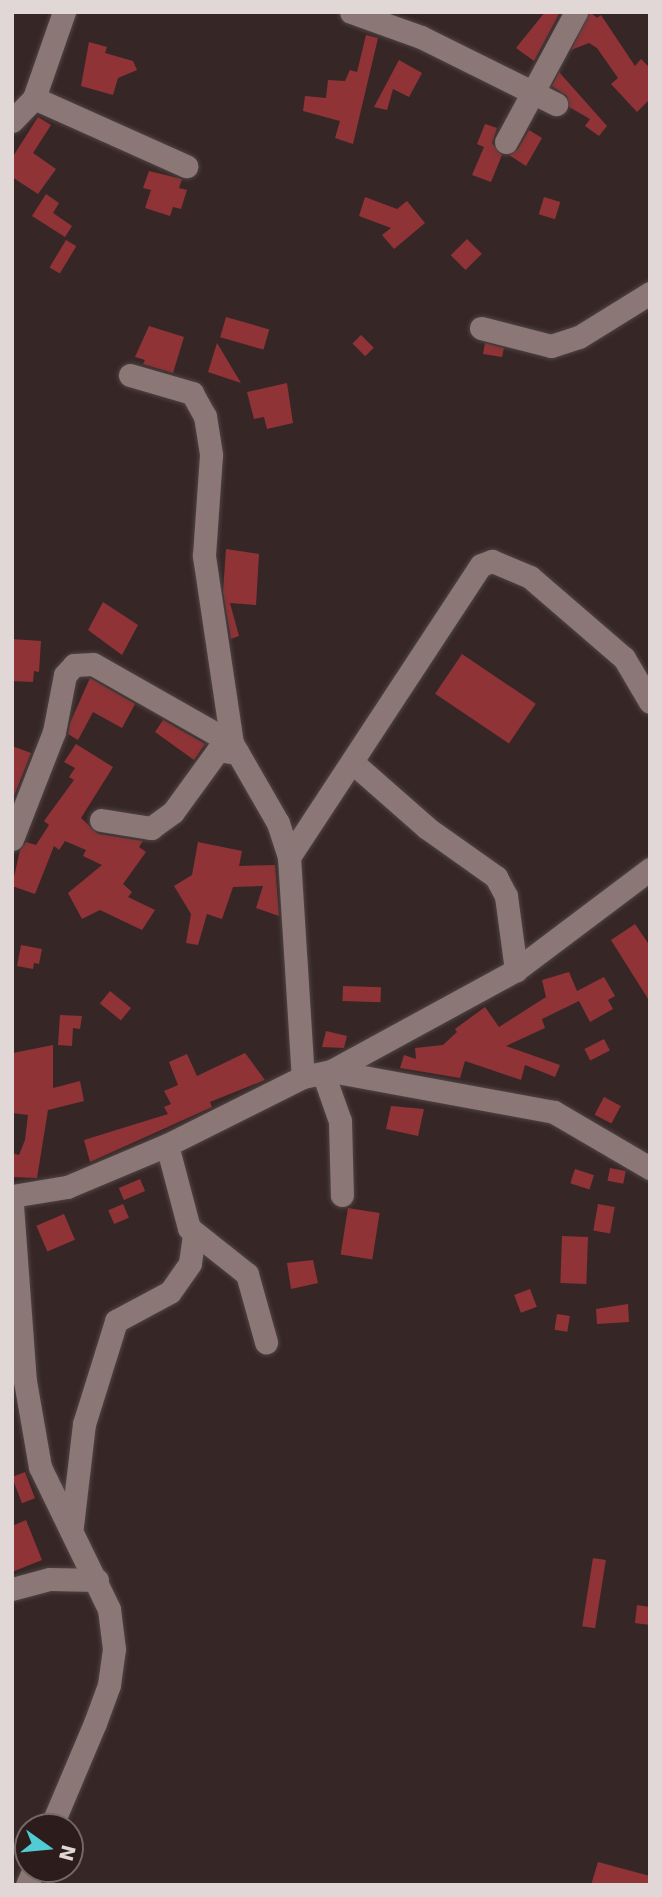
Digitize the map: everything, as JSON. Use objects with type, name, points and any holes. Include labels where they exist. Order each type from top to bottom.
[{"type":"street","points":[[12,121],[34,98],[64,12]]},
{"type":"street","points":[[351,12],[421,37],[556,104]]},
{"type":"street","points":[[506,142],[529,92],[576,12]]},
{"type":"street","points":[[34,98],[186,166]]},
{"type":"street","points":[[481,328],[551,346],[579,337],[650,293]]},
{"type":"street","points":[[130,375],[192,393],[205,416],[211,455],[204,556],[235,748],[278,823],[289,858],[319,1074],[340,1121],[342,1195]]},
{"type":"street","points":[[289,858],[467,581],[481,565],[492,561],[530,577],[624,659],[650,702]]},
{"type":"street","points":[[12,839],[54,732],[65,675],[75,665],[93,664],[235,748]]},
{"type":"street","points":[[101,820],[151,828],[173,812],[218,750],[235,748]]},
{"type":"street","points":[[352,762],[428,828],[496,877],[506,896],[516,970]]},
{"type":"street","points":[[12,1196],[67,1187],[167,1145],[319,1074],[516,970],[650,869]]},
{"type":"street","points":[[319,1074],[554,1112],[650,1168]]},
{"type":"street","points":[[72,1528],[84,1424],[116,1321],[170,1292],[190,1263],[194,1235],[167,1145]]},
{"type":"street","points":[[12,1205],[32,1430],[40,1467],[72,1528],[109,1609],[114,1649],[109,1685],[57,1813]]},
{"type":"street","points":[[194,1235],[247,1274],[266,1342]]},
{"type":"street","points":[[12,1589],[50,1579],[97,1580]]},
{"type":"building","points":[[545,12],[560,12],[534,61],[516,48]]},
{"type":"building","points":[[590,12],[597,18],[601,15],[635,66],[641,59],[650,68],[650,99],[637,112],[611,84],[618,78],[597,48],[589,43],[571,50]]},
{"type":"building","points":[[366,35],[378,38],[353,144],[335,138],[340,121],[303,111],[305,96],[326,98],[328,80],[345,81],[350,70],[357,72]]},
{"type":"building","points":[[89,42],[107,47],[105,53],[133,61],[137,70],[118,78],[113,95],[81,86]]},
{"type":"building","points":[[399,60],[422,73],[409,97],[393,89],[387,110],[374,107]]},
{"type":"building","points":[[559,72],[607,126],[599,136],[585,126],[590,119],[569,107],[567,96],[552,86]]},
{"type":"building","points":[[38,117],[51,125],[33,153],[56,169],[38,194],[12,177],[12,158]]},
{"type":"building","points":[[485,124],[497,128],[492,143],[502,155],[491,182],[472,175],[484,147],[477,144]]},
{"type":"building","points":[[529,130],[542,138],[526,166],[509,155],[518,149]]},
{"type":"building","points":[[149,171],[182,179],[179,188],[187,190],[181,209],[173,207],[170,216],[145,208],[151,190],[143,188]]},
{"type":"building","points":[[46,194],[59,203],[53,213],[72,226],[65,237],[32,216]]},
{"type":"building","points":[[365,197],[397,209],[407,201],[425,223],[394,249],[382,235],[391,228],[359,216]]},
{"type":"building","points":[[544,197],[560,202],[555,219],[539,214]]},
{"type":"building","points":[[467,239],[482,254],[466,270],[451,255]]},
{"type":"building","points":[[66,240],[76,246],[60,274],[50,267]]},
{"type":"building","points":[[226,317],[269,329],[263,350],[220,337]]},
{"type":"building","points":[[149,326],[184,337],[173,373],[143,364],[145,360],[135,357]]},
{"type":"building","points":[[361,335],[374,348],[365,356],[353,343]]},
{"type":"building","points":[[217,343],[241,383],[208,372]]},
{"type":"building","points":[[485,343],[504,348],[502,357],[483,354]]},
{"type":"building","points":[[287,383],[293,423],[267,429],[264,417],[254,419],[247,392]]},
{"type":"building","points":[[226,549],[259,554],[256,605],[230,603],[239,636],[231,639],[223,592]]},
{"type":"building","points":[[103,602],[138,625],[122,655],[88,630]]},
{"type":"building","points":[[12,639],[41,641],[39,672],[34,671],[33,682],[12,681]]},
{"type":"building","points":[[462,654],[536,704],[509,744],[435,694]]},
{"type":"building","points":[[90,678],[135,704],[122,728],[93,712],[78,740],[68,734],[70,723]]},
{"type":"building","points":[[163,720],[205,744],[194,760],[155,732]]},
{"type":"building","points":[[76,744],[113,767],[81,818],[98,834],[143,841],[139,847],[146,852],[123,884],[132,892],[128,897],[155,910],[142,930],[100,910],[82,919],[68,893],[102,865],[83,856],[86,850],[65,841],[59,850],[54,846],[35,894],[12,886],[20,850],[26,842],[36,845],[49,825],[44,821],[74,780],[69,777],[75,768],[64,762]]},
{"type":"building","points":[[12,746],[31,753],[14,796],[12,796]]},
{"type":"building","points":[[198,842],[242,851],[239,866],[275,865],[279,916],[256,908],[263,886],[233,887],[222,919],[207,914],[198,945],[186,943],[191,914],[174,886],[192,875]]},
{"type":"building","points":[[635,924],[650,946],[650,1002],[611,940]]},
{"type":"building","points":[[21,945],[42,949],[39,964],[34,963],[33,969],[17,966]]},
{"type":"building","points":[[569,972],[577,991],[604,977],[615,996],[608,1000],[613,1009],[590,1022],[579,1001],[542,1019],[545,1028],[506,1046],[560,1065],[555,1077],[525,1065],[521,1080],[465,1061],[460,1078],[400,1068],[404,1055],[416,1059],[415,1048],[443,1045],[457,1032],[455,1029],[485,1007],[499,1027],[546,997],[542,980]]},
{"type":"building","points":[[343,986],[381,987],[380,1002],[342,1001]]},
{"type":"building","points":[[110,991],[131,1008],[121,1020],[100,1003]]},
{"type":"building","points":[[60,1015],[82,1016],[80,1029],[73,1028],[72,1046],[58,1045]]},
{"type":"building","points":[[326,1031],[347,1036],[344,1048],[322,1047]]},
{"type":"building","points":[[604,1039],[610,1051],[590,1061],[584,1049]]},
{"type":"building","points":[[53,1045],[53,1088],[80,1081],[84,1101],[48,1110],[37,1178],[12,1177],[12,1153],[19,1155],[25,1140],[28,1115],[12,1113],[13,1053]]},
{"type":"building","points":[[245,1053],[265,1080],[210,1102],[212,1107],[90,1162],[84,1140],[168,1114],[164,1107],[171,1104],[164,1091],[178,1085],[169,1062],[187,1054],[197,1076]]},
{"type":"building","points":[[604,1097],[621,1106],[611,1124],[595,1115]]},
{"type":"building","points":[[391,1106],[424,1109],[418,1136],[386,1129]]},
{"type":"building","points":[[610,1168],[626,1171],[623,1184],[608,1181]]},
{"type":"building","points":[[575,1169],[594,1175],[589,1189],[570,1183]]},
{"type":"building","points":[[140,1179],[145,1191],[124,1200],[119,1188]]},
{"type":"building","points":[[123,1204],[129,1218],[114,1224],[108,1210]]},
{"type":"building","points":[[598,1204],[615,1207],[610,1234],[593,1231]]},
{"type":"building","points":[[348,1208],[380,1213],[372,1259],[341,1254]]},
{"type":"building","points":[[64,1214],[75,1240],[47,1251],[36,1226]]},
{"type":"building","points":[[562,1236],[588,1237],[586,1284],[560,1283]]},
{"type":"building","points":[[313,1260],[318,1283],[291,1289],[287,1263]]},
{"type":"building","points":[[530,1289],[537,1307],[521,1313],[514,1295]]},
{"type":"building","points":[[628,1304],[629,1322],[597,1324],[596,1309]]},
{"type":"building","points":[[557,1314],[570,1316],[567,1332],[554,1330]]},
{"type":"building","points":[[25,1472],[35,1498],[22,1503],[12,1477]]},
{"type":"building","points":[[26,1520],[42,1560],[12,1572],[12,1526]]},
{"type":"building","points":[[593,1558],[606,1560],[595,1628],[582,1626]]},
{"type":"building","points":[[637,1605],[650,1607],[650,1625],[635,1623]]},
{"type":"building","points":[[598,1862],[650,1876],[650,1885],[591,1885]]}]
